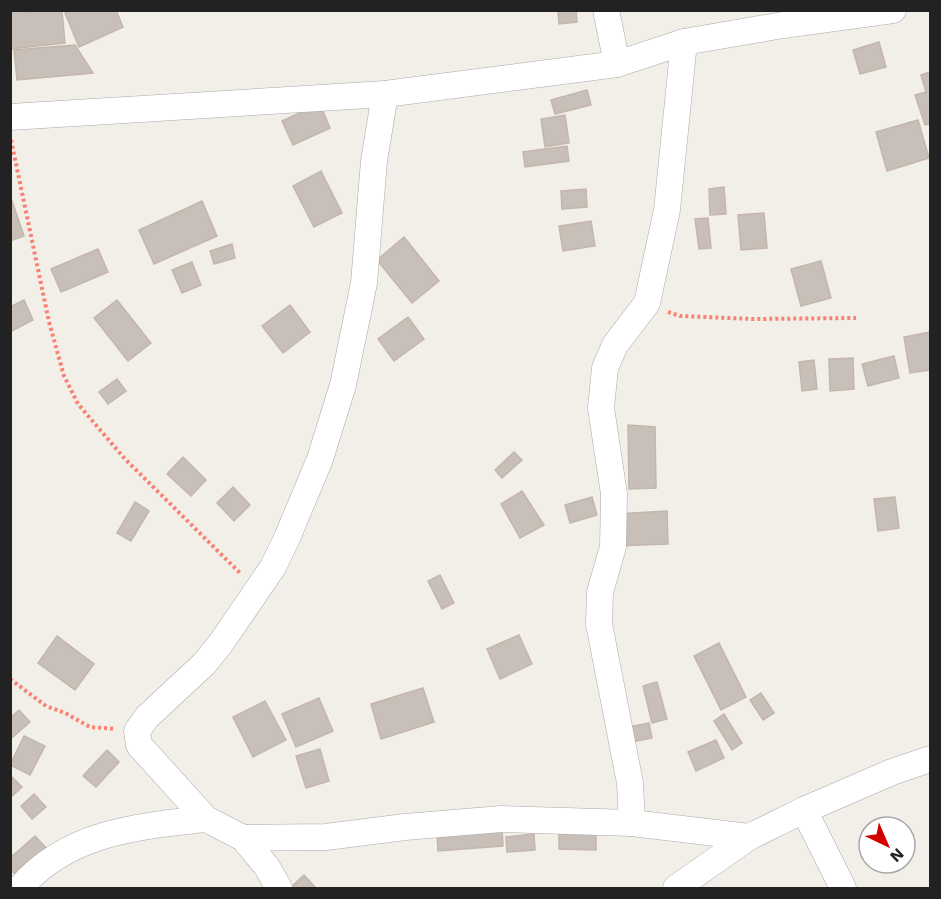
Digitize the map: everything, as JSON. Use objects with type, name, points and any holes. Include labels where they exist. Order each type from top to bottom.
[{"type":"street","points":[[606,10],[617,64]]},
{"type":"street","points":[[10,117],[385,94],[617,64],[684,42],[778,18],[889,11]]},
{"type":"street","points":[[633,823],[630,783],[599,624],[600,592],[613,547],[614,494],[601,408],[605,368],[615,345],[647,303],[667,210],[684,42]]},
{"type":"street","points":[[279,888],[267,867],[243,838],[206,819],[139,745],[137,731],[147,717],[204,664],[221,644],[258,590],[273,567],[324,449],[343,386],[364,283],[374,161],[385,94]]},
{"type":"street","points":[[676,888],[749,837],[804,810],[892,772],[930,759]]},
{"type":"street","points":[[804,810],[843,888]]},
{"type":"street","points":[[20,888],[32,873],[77,844],[149,825],[206,819]]},
{"type":"street","points":[[243,838],[326,837],[405,827],[501,819],[633,823],[749,837]]},
{"type":"path","points":[[10,137],[49,322],[64,376],[78,404],[125,459],[258,590]]},
{"type":"path","points":[[647,303],[680,316],[754,319],[856,318]]},
{"type":"path","points":[[10,680],[46,706],[90,726],[137,731]]},
{"type":"building","points":[[10,10],[22,10],[23,12],[62,10],[65,43],[10,49]]},
{"type":"building","points":[[71,10],[116,10],[123,27],[79,47],[65,13]]},
{"type":"building","points":[[558,10],[576,10],[577,22],[559,24]]},
{"type":"building","points":[[879,42],[886,67],[860,74],[853,50]]},
{"type":"building","points":[[75,45],[93,73],[17,80],[14,50]]},
{"type":"building","points":[[930,72],[930,124],[925,125],[915,95],[926,92],[921,75]]},
{"type":"building","points":[[587,90],[591,105],[555,114],[551,100]]},
{"type":"building","points":[[320,104],[330,128],[293,145],[282,121]]},
{"type":"building","points":[[565,115],[569,143],[545,147],[541,119]]},
{"type":"building","points":[[918,120],[929,158],[887,171],[876,132]]},
{"type":"building","points":[[567,146],[569,161],[525,167],[523,152]]},
{"type":"building","points":[[321,171],[342,213],[314,227],[293,186]]},
{"type":"building","points":[[724,187],[726,214],[710,215],[709,189]]},
{"type":"building","points":[[586,189],[587,207],[562,209],[561,191]]},
{"type":"building","points":[[12,201],[24,236],[10,241],[10,202]]},
{"type":"building","points":[[202,201],[217,236],[154,264],[139,230]]},
{"type":"building","points":[[764,213],[767,248],[741,250],[738,215]]},
{"type":"building","points":[[708,218],[711,248],[699,249],[695,219]]},
{"type":"building","points":[[591,221],[595,246],[563,251],[559,226]]},
{"type":"building","points":[[404,237],[439,281],[412,303],[377,260]]},
{"type":"building","points":[[232,244],[235,258],[214,264],[210,251]]},
{"type":"building","points":[[98,249],[108,272],[61,292],[51,269]]},
{"type":"building","points":[[821,261],[831,298],[801,306],[791,269]]},
{"type":"building","points":[[192,262],[201,285],[182,293],[172,270]]},
{"type":"building","points":[[24,300],[33,320],[10,332],[10,307]]},
{"type":"building","points":[[117,300],[151,343],[128,361],[94,318]]},
{"type":"building","points":[[290,305],[310,332],[283,353],[262,326]]},
{"type":"building","points":[[408,317],[424,339],[394,361],[378,339]]},
{"type":"building","points":[[930,332],[930,370],[910,373],[904,337]]},
{"type":"building","points":[[894,356],[899,378],[868,386],[862,364]]},
{"type":"building","points":[[853,358],[854,389],[830,391],[829,359]]},
{"type":"building","points":[[814,360],[817,389],[802,391],[799,362]]},
{"type":"building","points":[[117,379],[126,391],[108,404],[99,392]]},
{"type":"building","points":[[628,425],[655,427],[656,488],[629,489]]},
{"type":"building","points":[[514,452],[522,460],[502,478],[495,470]]},
{"type":"building","points":[[183,457],[206,480],[191,496],[167,474]]},
{"type":"building","points":[[233,487],[250,505],[234,521],[217,503]]},
{"type":"building","points":[[522,491],[544,525],[520,538],[501,504]]},
{"type":"building","points":[[592,497],[597,515],[570,523],[565,505]]},
{"type":"building","points":[[895,497],[899,528],[878,531],[874,499]]},
{"type":"building","points":[[135,502],[149,511],[131,541],[117,533]]},
{"type":"building","points":[[667,511],[668,544],[616,546],[615,514]]},
{"type":"building","points":[[440,575],[454,603],[442,609],[428,581]]},
{"type":"building","points":[[519,635],[532,664],[500,679],[487,649]]},
{"type":"building","points":[[57,636],[94,664],[75,690],[38,663]]},
{"type":"building","points":[[719,643],[746,697],[721,710],[694,656]]},
{"type":"building","points":[[657,682],[667,719],[652,723],[643,686]]},
{"type":"building","points":[[423,688],[434,722],[381,739],[371,704]]},
{"type":"building","points":[[761,693],[774,713],[763,720],[750,700]]},
{"type":"building","points":[[319,698],[333,731],[296,747],[282,714]]},
{"type":"building","points":[[265,701],[286,740],[253,757],[233,717]]},
{"type":"building","points":[[19,710],[30,722],[13,737],[10,733],[10,718]]},
{"type":"building","points":[[724,714],[742,743],[732,750],[714,721]]},
{"type":"building","points":[[649,723],[652,738],[627,743],[624,728]]},
{"type":"building","points":[[24,736],[45,746],[30,775],[10,765]]},
{"type":"building","points":[[716,740],[724,758],[696,771],[688,752]]},
{"type":"building","points":[[320,749],[329,781],[306,788],[296,756]]},
{"type":"building","points":[[107,750],[119,762],[96,787],[83,776]]},
{"type":"building","points":[[10,775],[22,787],[10,798]]},
{"type":"building","points":[[34,794],[46,807],[32,819],[21,806]]},
{"type":"building","points":[[559,816],[596,817],[596,850],[559,849]]},
{"type":"building","points":[[502,829],[503,846],[438,851],[437,834]]},
{"type":"building","points":[[534,834],[535,850],[507,852],[506,837]]},
{"type":"building","points":[[35,836],[49,851],[19,878],[10,869],[10,858]]},
{"type":"building","points":[[304,875],[316,888],[290,888]]}]
